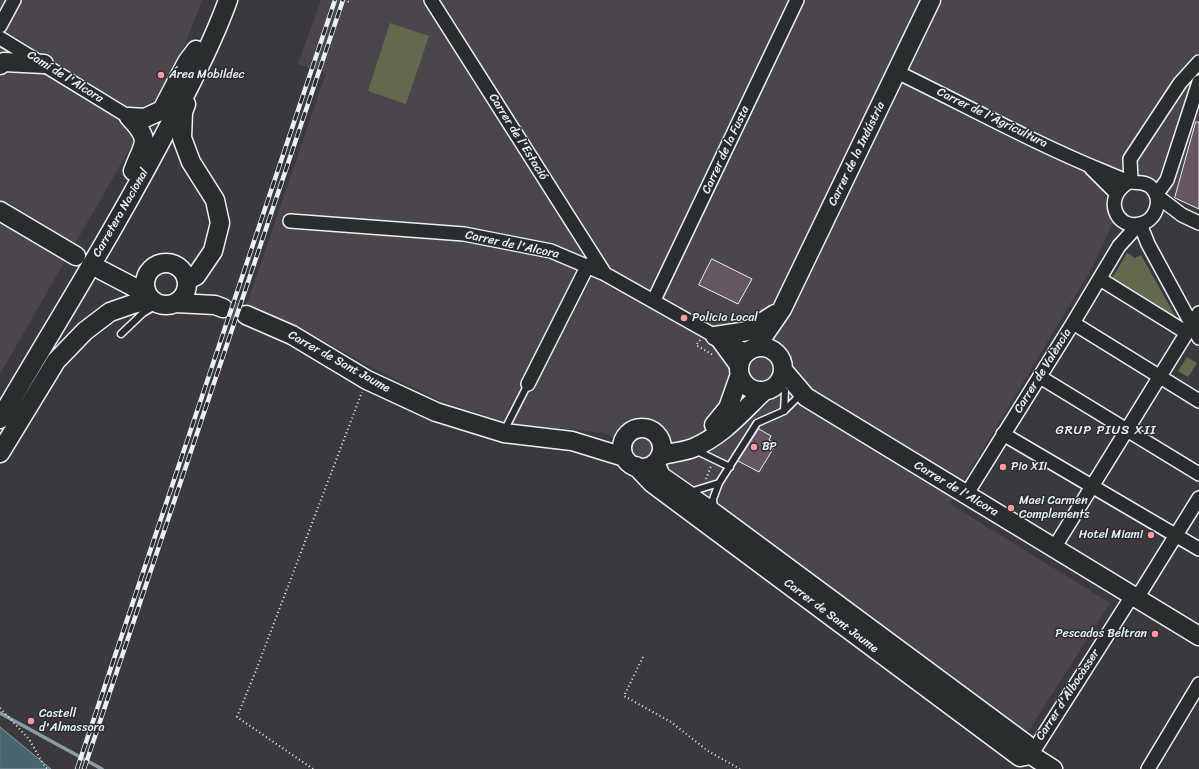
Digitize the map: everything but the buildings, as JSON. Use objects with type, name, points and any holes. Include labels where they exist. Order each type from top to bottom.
[{"type":"street","points":[[0,26],[14,0]]},
{"type":"street","name":"Carretera Nacional","points":[[0,419],[120,216],[158,147],[202,48],[216,0]]},
{"type":"street","name":"Carretera Nacional","points":[[0,400],[150,149],[186,74],[228,0]]},
{"type":"street","name":"Carrer de l'Estació","points":[[431,0],[605,274]]},
{"type":"street","name":"Carrer de la Fusta","points":[[654,300],[797,0]]},
{"type":"street","name":"Carrer de la Indústria","points":[[739,372],[741,359],[752,349],[782,309],[931,0]]},
{"type":"street","name":"Camí de l'Alcora","points":[[0,38],[129,117]]},
{"type":"street","points":[[129,117],[145,118],[162,110],[187,62],[202,48]]},
{"type":"street","points":[[0,453],[56,361],[85,331],[110,312],[133,304],[184,295],[187,282],[196,276],[213,251],[220,223],[215,200],[191,162],[182,138],[183,112],[202,70],[202,48]]},
{"type":"street","points":[[0,65],[4,62],[44,64]]},
{"type":"street","points":[[1130,181],[1130,159],[1180,83],[1199,62]]},
{"type":"street","name":"Carrer de l'Agricultura","points":[[897,72],[1087,164],[1130,181]]},
{"type":"street","points":[[1199,82],[1167,180],[1156,195],[1156,212],[1150,220],[1140,224],[1128,224],[1119,218],[1114,206],[1116,193],[1121,186],[1130,181],[1146,183],[1156,195],[1182,215],[1199,223]]},
{"type":"street","points":[[128,184],[145,141],[143,134],[129,117]]},
{"type":"street","name":"Carrer de l'Agricultura","points":[[1087,164],[1116,193]]},
{"type":"street","points":[[0,211],[76,256]]},
{"type":"street","points":[[1156,212],[1182,215]]},
{"type":"street","name":"Carrer de València","points":[[1119,218],[1119,246]]},
{"type":"street","name":"Carrer de l'Alcora","points":[[290,221],[464,234],[551,251],[605,274],[654,300],[715,336],[752,349]]},
{"type":"street","points":[[1140,224],[1148,244],[1189,329]]},
{"type":"street","name":"Carrer de València","points":[[966,495],[1040,377],[1119,246],[1140,224]]},
{"type":"street","points":[[101,270],[158,300],[219,306],[187,282],[182,269],[170,263],[157,264],[148,272],[144,283],[158,300]]},
{"type":"street","points":[[528,384],[588,266]]},
{"type":"street","points":[[118,279],[148,272]]},
{"type":"street","points":[[1100,279],[1189,329],[1199,338]]},
{"type":"street","points":[[715,336],[748,331],[782,309]]},
{"type":"street","name":"Carrer de la Indústria","points":[[780,362],[782,309]]},
{"type":"street","points":[[1054,548],[1199,313]]},
{"type":"street","name":"Carrer de Sant Jaume","points":[[246,315],[292,335],[366,380],[436,412],[504,433],[572,442],[630,462],[658,487],[1020,757],[1030,755]]},
{"type":"street","points":[[1073,323],[1199,401]]},
{"type":"street","name":"Carrer de l'Alcora","points":[[715,336],[739,372]]},
{"type":"street","points":[[752,349],[769,348],[780,362],[781,378],[785,393]]},
{"type":"street","name":"Carrer de l'Alcora","points":[[780,362],[785,393],[966,495],[1199,636]]},
{"type":"street","points":[[739,372],[748,388],[785,393]]},
{"type":"street","points":[[739,372],[728,408],[708,429],[688,440],[670,442],[646,428],[640,428],[629,432],[625,437],[622,447],[630,462],[649,466],[669,452],[692,449],[723,431],[750,412],[785,393]]},
{"type":"street","points":[[1040,377],[1199,474]]},
{"type":"street","points":[[657,434],[662,445],[657,459]]},
{"type":"street","points":[[1003,434],[1199,549]]},
{"type":"street","name":"Carrer de Sant Jaume","points":[[572,442],[625,437]]},
{"type":"street","name":"Carrer de Sant Jaume","points":[[657,459],[661,476],[714,512],[1026,744],[1030,755],[1053,769]]},
{"type":"street","name":"Carrer d'Albocàsser","points":[[1030,755],[1199,498]]},
{"type":"street","points":[[1148,769],[1199,684]]},
{"type":"lane","points":[[121,334],[158,300]]},
{"type":"lane","points":[[504,433],[528,384]]},
{"type":"lane","points":[[784,411],[785,393]]},
{"type":"lane","points":[[784,411],[785,393]]},
{"type":"lane","points":[[714,512],[713,499],[719,483],[758,423],[784,411]]},
{"type":"lane","points":[[750,412],[758,423]]},
{"type":"lane","points":[[692,449],[730,467]]},
{"type":"lane","points":[[686,493],[719,483]]},
{"type":"path","points":[[344,0],[349,1]]},
{"type":"path","points":[[313,769],[237,717],[366,380]]},
{"type":"path","points":[[643,657],[624,696],[671,722],[708,751],[740,769]]},
{"type":"path","points":[[0,708],[29,739],[44,768],[48,769]]},
{"type":"shaded area","points":[[0,0],[202,0],[176,68],[0,374]]},
{"type":"shaded area","points":[[321,0],[1199,0],[1199,209],[1111,167],[1101,186],[1114,220],[1092,268],[950,504],[1110,603],[1026,735],[606,433],[509,423],[443,402],[371,367],[299,327],[247,304],[326,73],[298,64]]},
{"type":"green space","points":[[390,23],[429,36],[406,104],[368,91]]},
{"type":"green space","points":[[1127,253],[1135,258],[1141,255],[1178,321],[1111,280]]},
{"type":"green space","points":[[1187,357],[1197,363],[1188,377],[1178,371]]},
{"type":"water","points":[[0,727],[51,769],[0,769]]},
{"type":"waterway","points":[[0,713],[102,769]]},
{"type":"tunnel","points":[[223,308],[246,315]]},
{"type":"railway","points":[[77,769],[335,0]]},
{"type":"railway","points":[[84,769],[343,0]]},
{"type":"place","name":"Área Mobildec","points":[[161,75]]},
{"type":"place","name":"Policia Local","points":[[684,318]]},
{"type":"place","name":"BP","points":[[754,447]]},
{"type":"place","name":"Pio XII","points":[[1003,467]]},
{"type":"place","name":"Maei Carmen Complements","points":[[1011,508]]},
{"type":"place","name":"Hotel Miami","points":[[1151,535]]},
{"type":"place","name":"Pescados Beltran","points":[[1155,634]]},
{"type":"place","name":"Castell d'Almassora","points":[[31,721]]},
{"type":"district","name":"GRUP PIUS XII","points":[[1106,431]]}]
